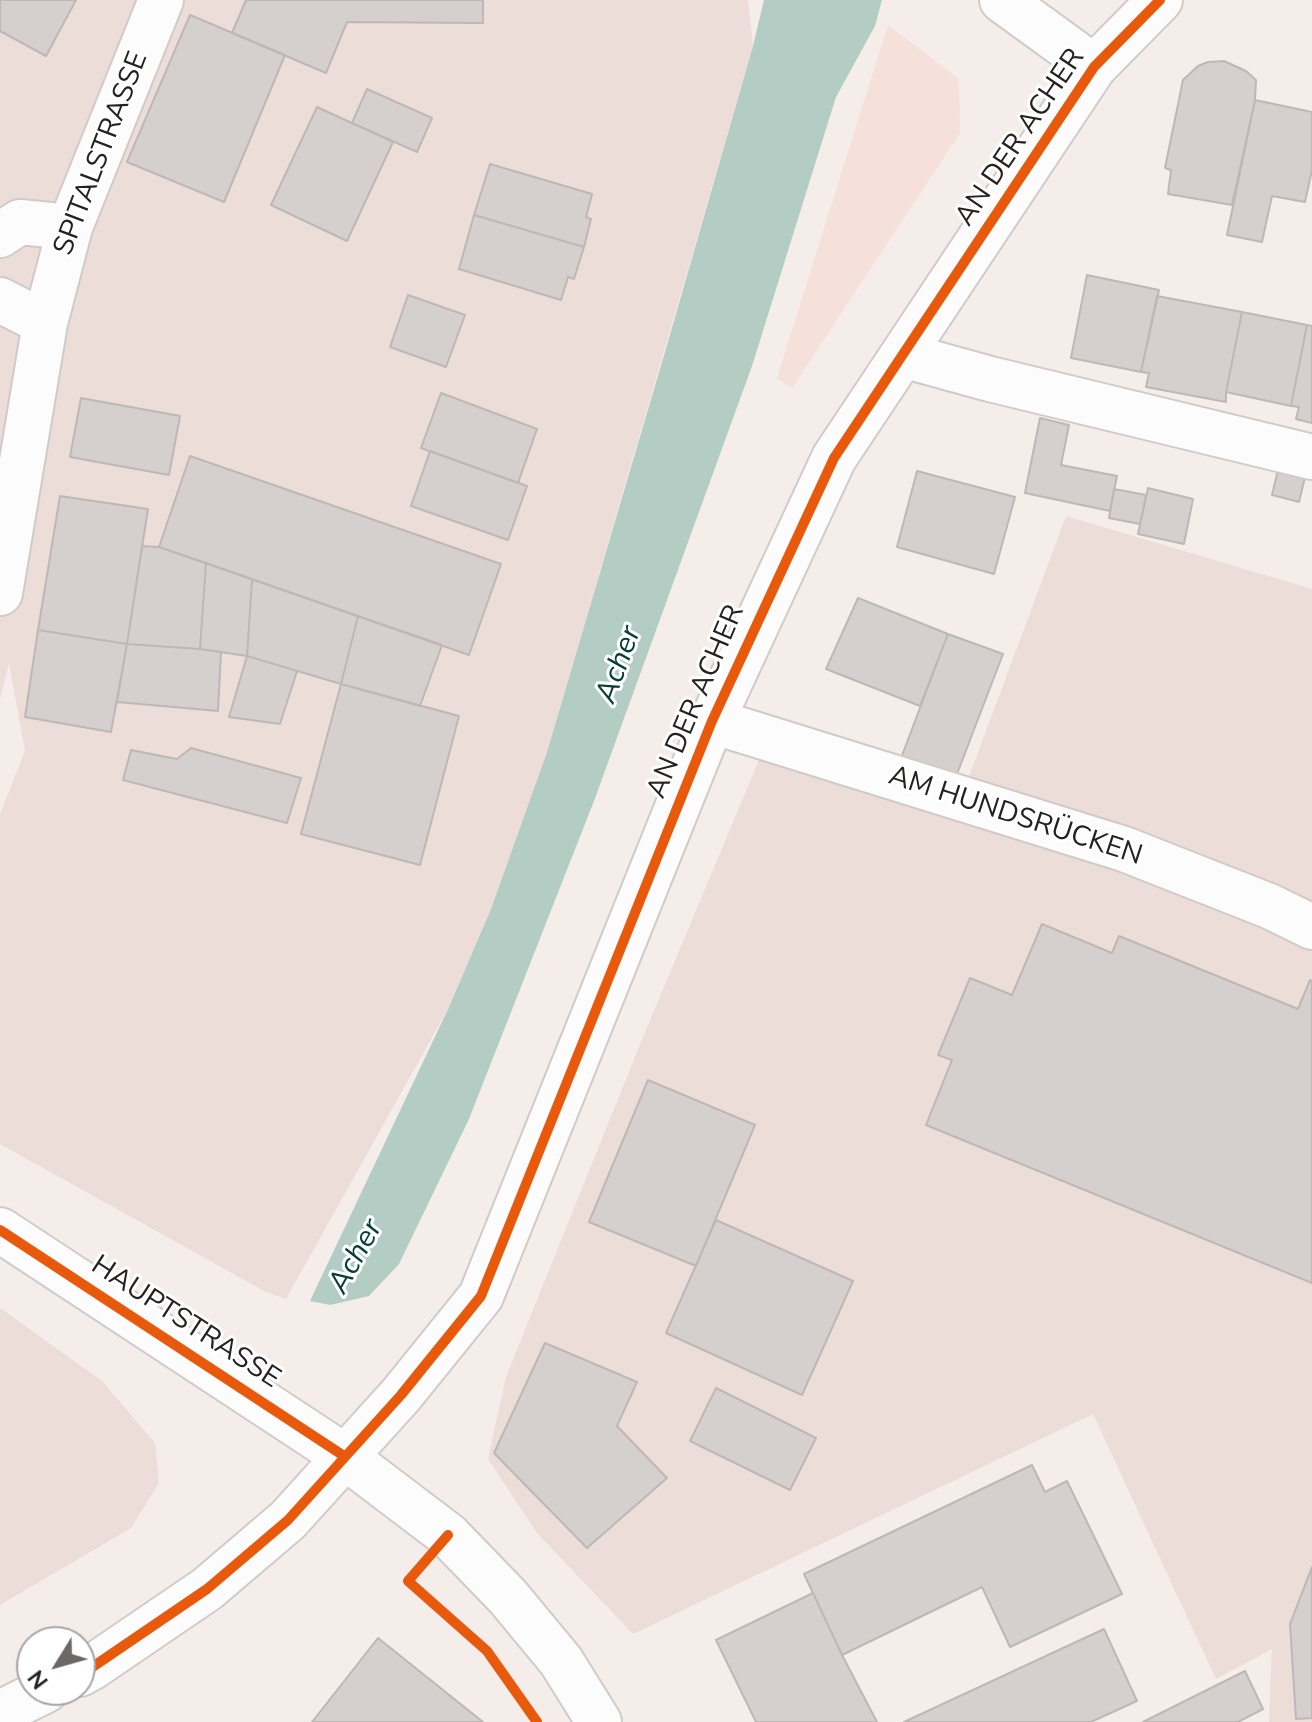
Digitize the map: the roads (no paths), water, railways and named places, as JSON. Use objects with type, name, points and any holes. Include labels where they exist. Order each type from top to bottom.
[{"type":"street","name":"SPITALSTRASSE","points":[[0,593],[45,323],[70,227],[161,0]]},
{"type":"street","points":[[1002,0],[1094,67]]},
{"type":"street","name":"AN DER ACHER","points":[[96,1665],[207,1589],[288,1520],[401,1395],[481,1296],[712,721],[834,458],[1094,67],[1160,0]]},
{"type":"street","points":[[0,235],[20,222],[70,227]]},
{"type":"street","points":[[0,300],[45,323]]},
{"type":"street","points":[[903,355],[1312,457]]},
{"type":"street","name":"AM HUNDSRÜCKEN","points":[[712,721],[1124,849],[1269,906],[1312,927]]},
{"type":"street","name":"HAUPTSTRASSE","points":[[0,1230],[344,1456],[448,1535],[508,1597],[561,1661],[599,1722]]},
{"type":"water","name":"Acher","points":[[764,0],[882,0],[875,26],[836,97],[752,366],[594,801],[469,1119],[399,1264],[369,1296],[330,1305],[310,1301],[449,1007],[491,909],[547,752],[667,345]]}]
